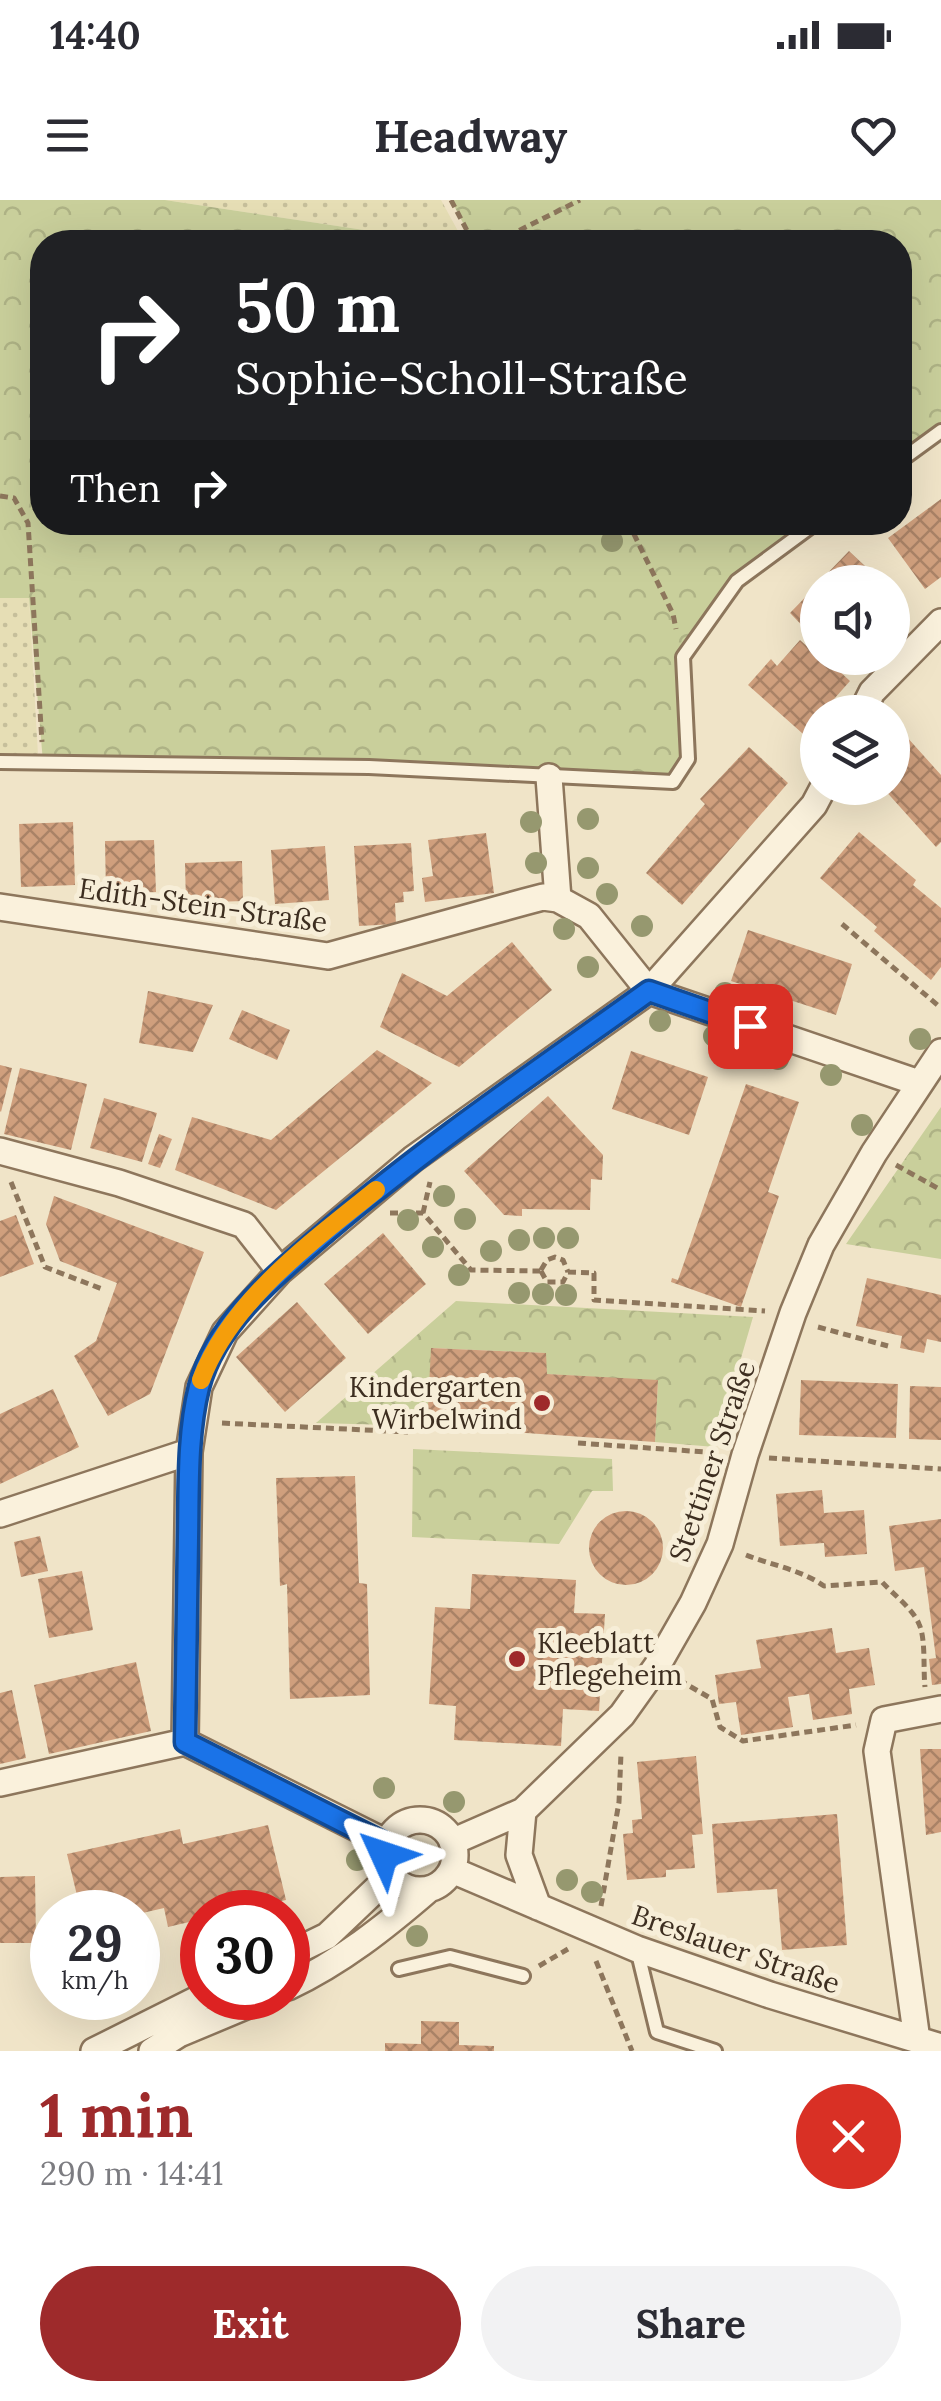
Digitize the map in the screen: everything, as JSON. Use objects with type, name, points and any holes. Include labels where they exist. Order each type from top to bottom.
[{"type":"street","points":[[870,695],[941,622]]},
{"type":"street","points":[[549,776],[558,899],[589,916],[649,991],[919,1083]]},
{"type":"street","points":[[185,1742],[189,1452],[199,1387],[224,1332],[280,1271],[413,1159],[649,991],[819,805]]},
{"type":"street","name":"Edith-Stein-Straße","points":[[0,906],[328,956],[543,897],[558,899]]},
{"type":"street","name":"Stettiner Straße","points":[[452,1842],[523,1810],[622,1715],[657,1666],[693,1603],[720,1544],[745,1455],[821,1245],[874,1153],[941,1052]]},
{"type":"street","points":[[4,1163],[119,1184],[244,1225],[280,1271]]},
{"type":"street","points":[[0,1514],[189,1452]]},
{"type":"street","points":[[884,1720],[934,1709]]},
{"type":"street","name":"Breslauer Straße","points":[[452,1870],[636,1949],[929,2044],[877,1752],[884,1720]]},
{"type":"street","points":[[0,1783],[185,1742],[386,1844]]},
{"type":"street","points":[[523,1810],[519,1855],[538,1907]]},
{"type":"street","points":[[310,1976],[374,1936],[452,1870],[452,1842],[436,1824],[413,1821],[392,1833],[384,1855],[391,1875],[409,1888],[429,1889]]},
{"type":"street","points":[[310,1944],[327,1936],[391,1875]]},
{"type":"street","points":[[94,2051],[180,2008]]},
{"type":"street","points":[[152,2051],[213,2020]]},
{"type":"lane","points":[[912,452],[941,430]]},
{"type":"lane","points":[[0,762],[369,767],[673,782],[688,759],[683,657],[737,582],[800,535]]},
{"type":"lane","points":[[636,1949],[656,2032],[715,2051]]},
{"type":"lane","points":[[399,1969],[450,1957],[523,1976]]},
{"type":"path","points":[[451,200],[467,230]]},
{"type":"path","points":[[520,230],[580,200]]},
{"type":"path","points":[[0,496],[14,498],[28,523],[43,762]]},
{"type":"path","points":[[634,535],[673,614],[683,657]]},
{"type":"path","points":[[842,924],[941,1008]]},
{"type":"path","points":[[874,1153],[941,1190]]},
{"type":"path","points":[[4,1163],[45,1267],[102,1289]]},
{"type":"path","points":[[423,1213],[471,1270],[541,1271]]},
{"type":"path","points":[[555,1258],[563,1260],[568,1272],[563,1282],[556,1284],[547,1282],[541,1271],[547,1260],[555,1258]]},
{"type":"path","points":[[568,1272],[594,1273],[594,1300],[792,1317],[888,1346]]},
{"type":"path","points":[[194,1422],[408,1432]]},
{"type":"path","points":[[578,1443],[941,1469]]},
{"type":"path","points":[[720,1544],[810,1576],[824,1586],[882,1582],[919,1621],[934,1709]]},
{"type":"path","points":[[657,1666],[712,1700],[720,1727],[743,1741],[884,1720]]},
{"type":"path","points":[[622,1715],[619,1802],[597,1932],[596,1966],[632,2051]]},
{"type":"path","points":[[523,1976],[597,1932]]},
{"type":"shaded area","points":[[165,200],[441,200],[457,230],[364,230]]},
{"type":"shaded area","points":[[0,598],[29,598],[38,755],[0,755]]},
{"type":"green space","points":[[0,200],[165,200],[364,230],[30,230],[30,535],[800,535],[737,581],[683,657],[688,759],[673,782],[43,762],[29,598],[0,598]]},
{"type":"green space","points":[[451,200],[941,200],[941,431],[912,452],[912,230],[467,230]]},
{"type":"green space","points":[[941,1107],[941,1259],[846,1244]]},
{"type":"green space","points":[[456,1301],[753,1317],[715,1447],[655,1442],[658,1381],[547,1374],[545,1353],[432,1348],[427,1426],[316,1423]]},
{"type":"green space","points":[[413,1449],[612,1459],[613,1491],[592,1491],[559,1544],[412,1537]]},
{"type":"building","points":[[941,499],[941,577],[925,589],[888,538],[912,535],[912,520]]},
{"type":"building","points":[[849,551],[864,565],[835,565]]},
{"type":"building","points":[[800,603],[800,623],[790,613]]},
{"type":"building","points":[[800,640],[800,675],[844,675],[850,681],[838,695],[800,695],[800,731],[748,685],[771,659],[777,666]]},
{"type":"building","points":[[910,740],[941,775],[941,842],[936,847],[898,805],[910,805]]},
{"type":"building","points":[[749,747],[788,783],[682,905],[646,873],[705,804],[700,799]]},
{"type":"building","points":[[73,822],[75,885],[21,887],[19,824]]},
{"type":"building","points":[[859,832],[916,880],[913,885],[941,908],[941,967],[931,980],[820,878]]},
{"type":"building","points":[[486,833],[494,893],[425,902],[422,878],[433,876],[428,840]]},
{"type":"building","points":[[154,840],[156,892],[106,894],[105,841]]},
{"type":"building","points":[[411,843],[414,891],[403,892],[404,902],[395,903],[396,924],[359,926],[354,846]]},
{"type":"building","points":[[325,846],[329,900],[275,904],[271,850]]},
{"type":"building","points":[[242,861],[243,901],[186,903],[185,863]]},
{"type":"building","points":[[748,930],[852,964],[836,1015],[731,981]]},
{"type":"building","points":[[512,942],[552,990],[459,1067],[380,1027],[402,973],[447,996]]},
{"type":"building","points":[[148,991],[213,1005],[193,1052],[139,1043]]},
{"type":"building","points":[[242,1010],[290,1030],[277,1060],[229,1039]]},
{"type":"building","points":[[377,1050],[432,1083],[276,1210],[175,1170],[192,1117],[271,1140]]},
{"type":"building","points":[[631,1051],[708,1077],[689,1135],[612,1109]]},
{"type":"building","points":[[0,1065],[12,1068],[1,1112],[0,1111]]},
{"type":"building","points":[[20,1068],[87,1084],[71,1150],[4,1134]]},
{"type":"building","points":[[746,1084],[799,1102],[768,1192],[779,1196],[741,1307],[671,1282],[672,1278],[678,1280]]},
{"type":"building","points":[[548,1096],[603,1155],[602,1180],[591,1179],[590,1210],[522,1209],[522,1216],[504,1215],[464,1171]]},
{"type":"building","points":[[104,1098],[157,1113],[142,1162],[90,1148]]},
{"type":"building","points":[[159,1134],[172,1139],[160,1168],[148,1164]]},
{"type":"building","points":[[54,1196],[204,1252],[150,1394],[108,1416],[74,1356],[96,1341],[117,1283],[60,1261],[46,1224]]},
{"type":"building","points":[[16,1215],[34,1264],[0,1277],[0,1221]]},
{"type":"building","points":[[383,1233],[426,1284],[368,1334],[324,1284]]},
{"type":"building","points":[[867,1278],[941,1295],[941,1342],[927,1339],[924,1353],[900,1348],[902,1336],[856,1326]]},
{"type":"building","points":[[297,1302],[346,1358],[285,1412],[236,1357]]},
{"type":"building","name":"Kindergarten Wirbelwind","points":[[431,1348],[546,1353],[547,1374],[658,1380],[655,1442],[427,1426]]},
{"type":"building","points":[[801,1380],[898,1384],[896,1438],[799,1435]]},
{"type":"building","points":[[910,1386],[941,1387],[941,1440],[909,1439]]},
{"type":"building","points":[[53,1389],[79,1447],[0,1484],[0,1414]]},
{"type":"building","points":[[355,1476],[359,1583],[367,1584],[370,1695],[290,1699],[287,1584],[280,1586],[276,1478]]},
{"type":"building","points":[[822,1490],[824,1513],[864,1510],[867,1554],[825,1557],[824,1543],[780,1546],[776,1494]]},
{"type":"building","points":[[626,1511],[652,1522],[663,1548],[652,1574],[626,1585],[600,1574],[589,1548],[600,1522]]},
{"type":"building","points":[[941,1519],[941,1684],[932,1685],[929,1659],[936,1658],[924,1567],[895,1571],[889,1526]]},
{"type":"building","points":[[40,1536],[48,1571],[21,1577],[14,1542]]},
{"type":"building","points":[[82,1571],[93,1630],[49,1638],[38,1579]]},
{"type":"building","name":"Kleeblatt Pflegeheim","points":[[472,1574],[576,1580],[574,1613],[605,1614],[599,1711],[563,1709],[561,1746],[454,1740],[456,1706],[429,1704],[435,1607],[470,1609]]},
{"type":"building","points":[[832,1628],[836,1653],[869,1648],[875,1685],[849,1689],[852,1714],[813,1720],[809,1694],[788,1697],[793,1727],[741,1735],[736,1702],[719,1704],[715,1675],[761,1668],[756,1640]]},
{"type":"building","points":[[136,1662],[151,1731],[49,1754],[34,1685]]},
{"type":"building","points":[[12,1690],[26,1758],[0,1764],[0,1693]]},
{"type":"building","points":[[920,1749],[941,1749],[941,1832],[926,1835]]},
{"type":"building","points":[[696,1756],[703,1834],[692,1835],[695,1868],[666,1870],[666,1877],[627,1880],[623,1834],[633,1833],[632,1820],[642,1819],[637,1762]]},
{"type":"building","points":[[837,1814],[847,1945],[782,1950],[777,1889],[717,1893],[712,1824]]},
{"type":"building","points":[[268,1825],[284,1890],[180,1890],[180,1924],[168,1927],[164,1908],[160,1909],[160,1890],[76,1890],[67,1854],[180,1829],[183,1844]]},
{"type":"building","points":[[35,1876],[35,1890],[30,1890],[30,1943],[0,1943],[0,1877]]},
{"type":"building","points":[[421,2021],[459,2022],[459,2045],[494,2046],[494,2051],[385,2051],[385,2043],[421,2044]]},
{"type":"slow traffic","points":[[201,1380],[224,1332],[280,1271],[376,1190]]},
{"type":"place","name":"Kindergarten Wirbelwind","points":[[542,1403]]},
{"type":"place","name":"Kleeblatt Pflegeheim","points":[[517,1659]]},
{"type":"route","points":[[384,1855],[386,1844],[185,1742],[189,1452],[199,1387],[209,1360],[224,1332],[280,1271],[370,1194],[413,1159],[649,991],[750,1026]]}]
